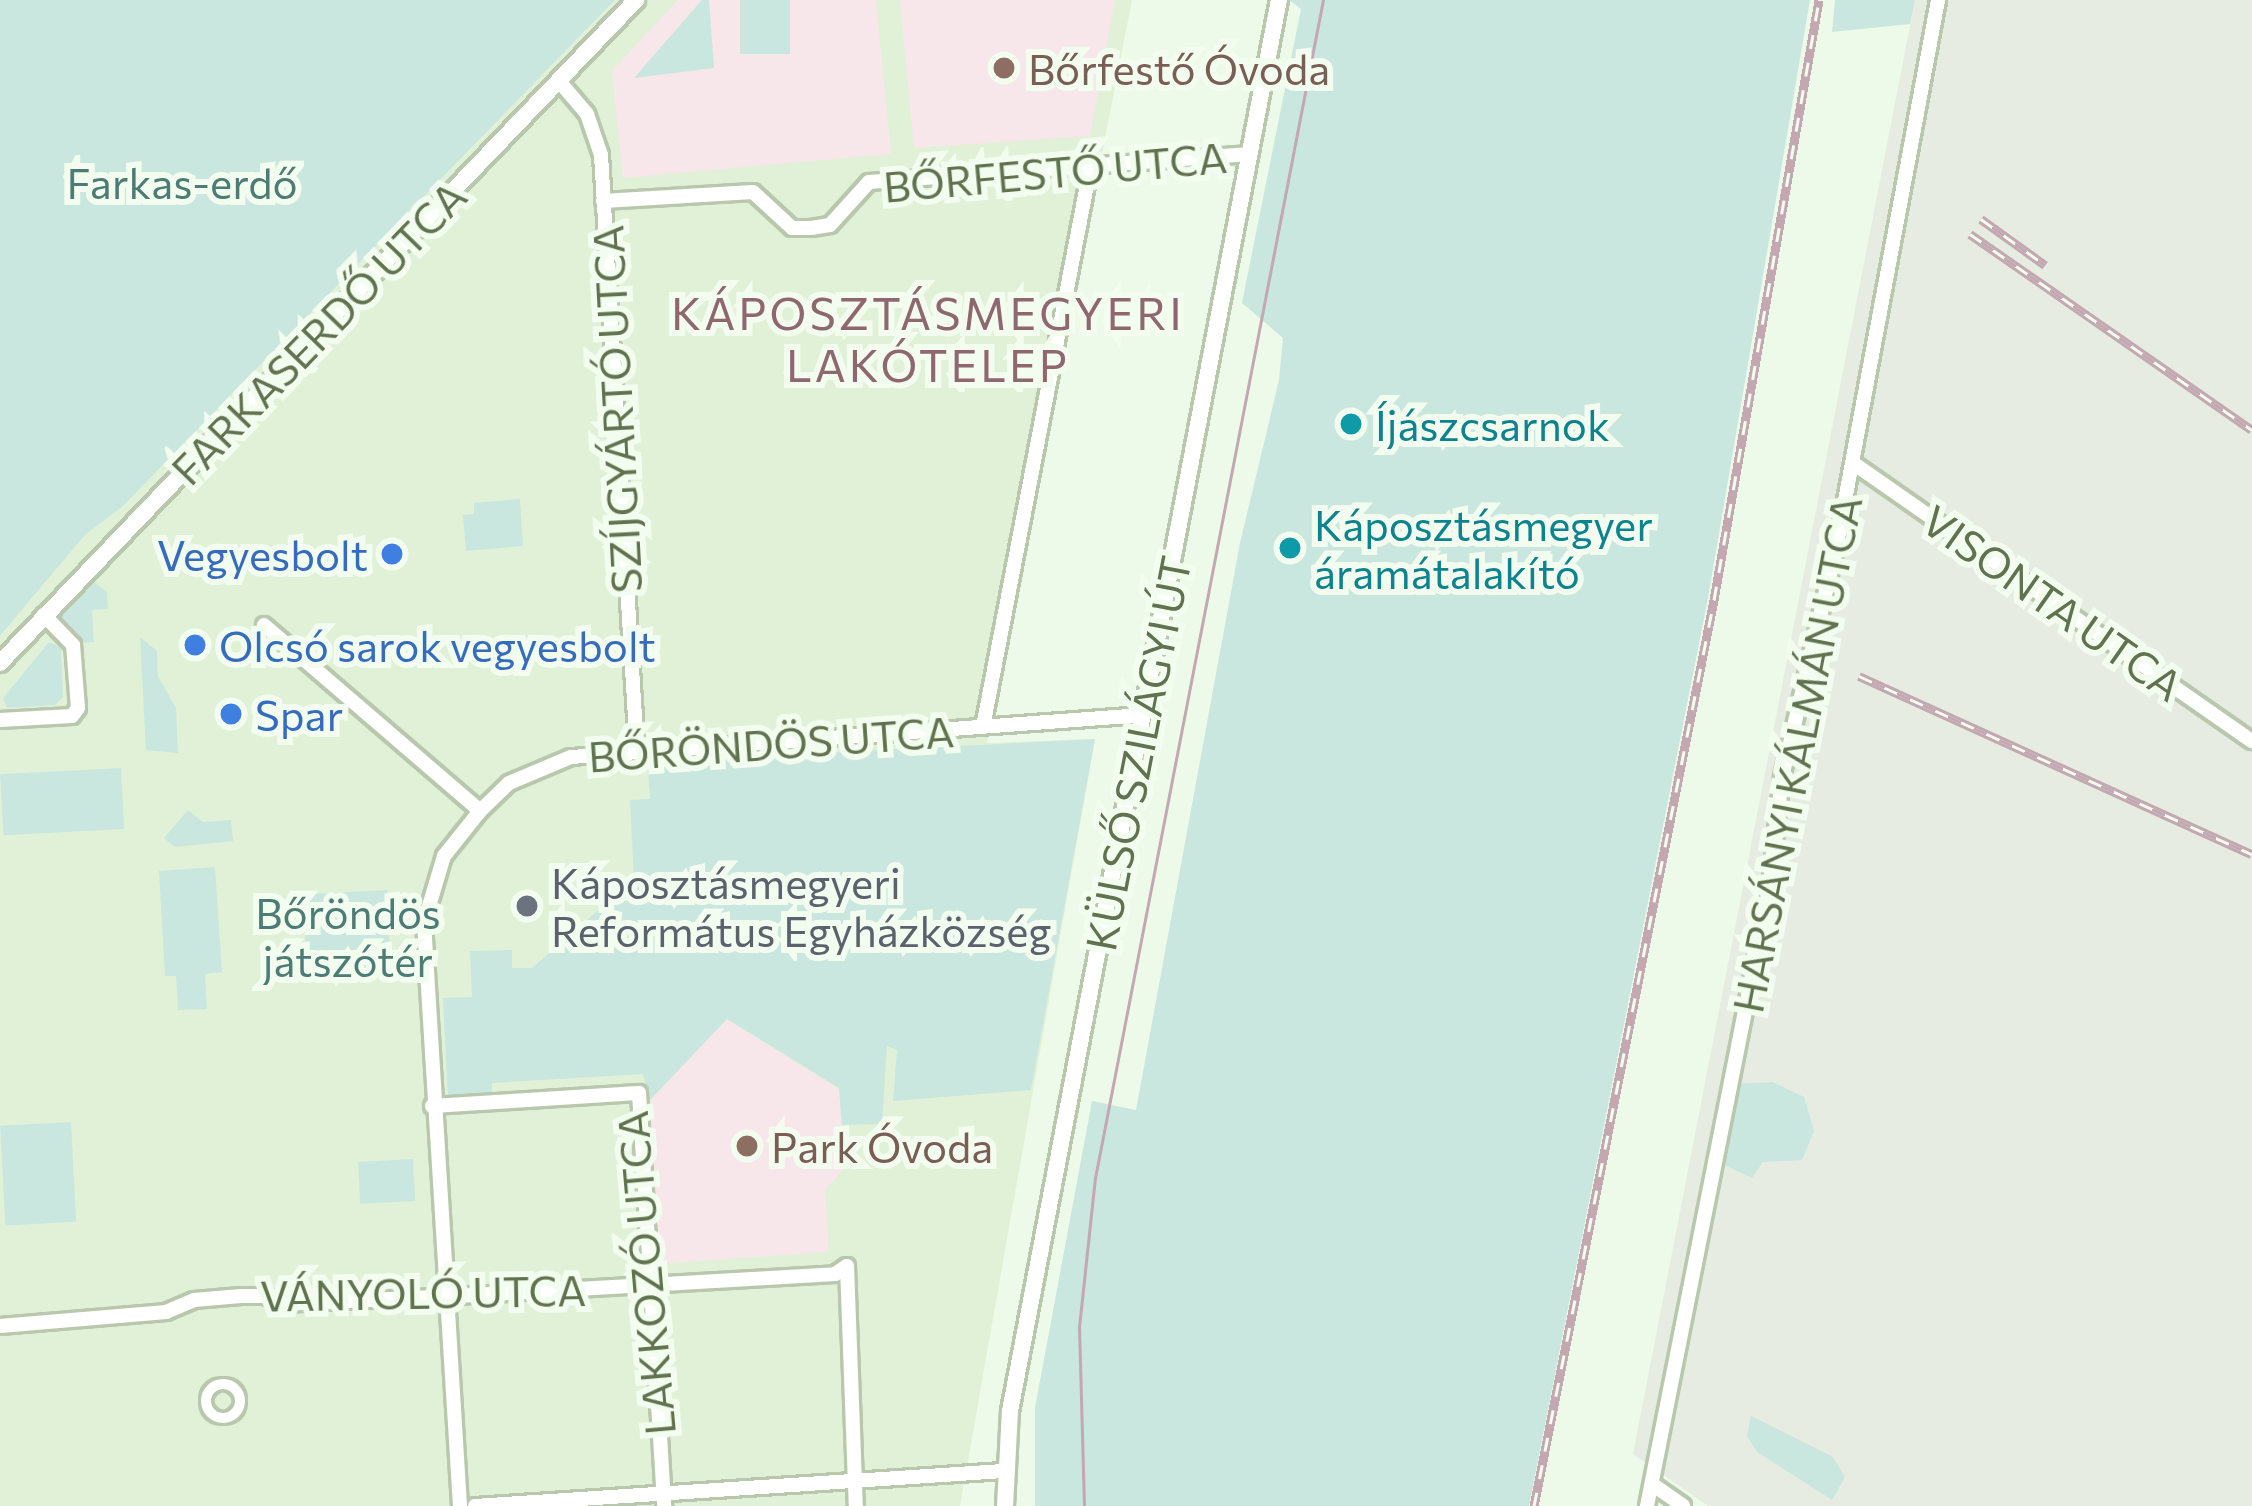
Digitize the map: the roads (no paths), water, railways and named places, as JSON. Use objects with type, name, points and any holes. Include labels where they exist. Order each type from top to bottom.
[{"type":"street","name":"FARKASERDŐ UTCA","points":[[0,663],[636,0]]},
{"type":"street","name":"KÜLSŐ SZILÁGYI ÚT","points":[[1005,1506],[1004,1471],[1014,1390],[1279,0]]},
{"type":"street","name":"HARSÁNYI KÁLMÁN UTCA","points":[[1647,1506],[1770,885],[1782,777],[1853,463],[1938,0]]},
{"type":"street","name":"SZÍJGYÁRTÓ UTCA","points":[[559,81],[597,133],[637,751]]},
{"type":"street","name":"BŐRFESTŐ UTCA","points":[[604,201],[753,191],[792,228],[811,228],[830,225],[869,182],[1250,154]]},
{"type":"street","points":[[983,727],[1091,164]]},
{"type":"street","name":"VISONTA UTCA","points":[[1853,463],[2252,741]]},
{"type":"street","points":[[0,720],[76,712],[74,645],[44,615]]},
{"type":"street","points":[[265,625],[480,811]]},
{"type":"street","name":"BŐRÖNDÖS UTCA","points":[[460,1506],[432,1106],[427,900],[444,856],[480,811],[509,783],[550,762],[637,751],[1143,715]]},
{"type":"street","name":"LAKKOZÓ UTCA","points":[[432,1106],[639,1093],[663,1500]]},
{"type":"street","name":"VÁNYOLÓ UTCA","points":[[0,1326],[166,1312],[194,1300],[241,1296],[266,1295],[281,1304],[446,1296],[835,1274],[848,1266],[854,1481]]},
{"type":"street","points":[[475,1506],[663,1500],[1004,1471]]},
{"type":"street","points":[[854,1481],[856,1506]]},
{"type":"street","points":[[1652,1484],[1683,1506]]},
{"type":"tram line","points":[[1084,1506],[1079,1327],[1095,1178],[1323,0]]},
{"type":"railway","points":[[1534,1506],[1714,600],[1819,0]]},
{"type":"railway","points":[[1981,219],[2045,265]]},
{"type":"railway","points":[[1970,234],[2252,430]]},
{"type":"railway","points":[[1859,676],[2252,854]]},
{"type":"place","name":"Bőrfestő Óvoda","points":[[1004,68]]},
{"type":"place","name":"Íjászcsarnok","points":[[1351,424]]},
{"type":"place","name":"Káposztásmegyer áramátalakító","points":[[1290,548]]},
{"type":"place","name":"Vegyesbolt","points":[[392,554]]},
{"type":"place","name":"Olcsó sarok vegyesbolt","points":[[195,645]]},
{"type":"place","name":"Spar","points":[[231,714]]},
{"type":"place","name":"Káposztásmegyeri Református Egyházközség","points":[[527,906]]},
{"type":"place","name":"Park Óvoda","points":[[747,1146]]},
{"type":"district","name":"KÁPOSZTÁSMEGYERI LAKÓTELEP","points":[[928,338]]},
{"type":"park label","name":"Farkas-erdő","points":[[182,182]]},
{"type":"park label","name":"Bőröndös játszótér","points":[[348,936]]}]
